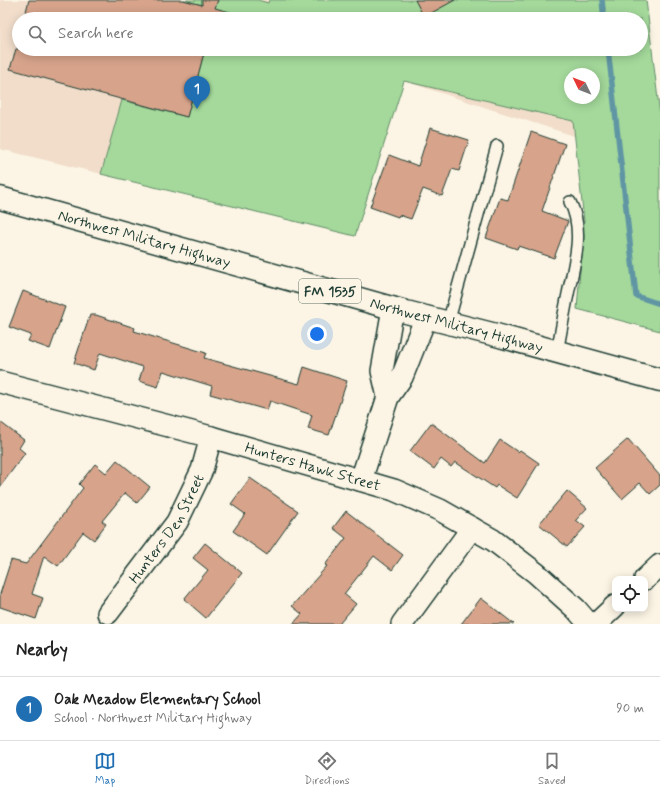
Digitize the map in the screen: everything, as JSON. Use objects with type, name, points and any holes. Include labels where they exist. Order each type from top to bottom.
[{"type":"main road","name":"Northwest Military Highway","points":[[0,198],[393,308],[660,380]]},
{"type":"street","points":[[388,397],[382,371],[393,308]]},
{"type":"street","points":[[361,480],[388,397],[402,377],[426,317]]},
{"type":"street","name":"Hunters Hawk Street","points":[[0,382],[211,437],[394,490],[440,510],[493,540],[536,573],[576,609],[589,624]]},
{"type":"street","name":"Hunters Den Street","points":[[108,613],[177,522],[202,470],[211,437]]},
{"type":"street","points":[[402,624],[472,528]]},
{"type":"street","points":[[648,576],[660,565]]},
{"type":"street","points":[[596,624],[612,609]]},
{"type":"lane","points":[[448,323],[497,146]]},
{"type":"lane","points":[[557,352],[576,263],[578,232],[575,212],[570,202]]},
{"type":"shaded area","points":[[0,0],[563,0],[564,12],[12,12],[12,56],[568,56],[569,68],[564,68],[564,104],[571,104],[574,136],[404,81],[355,236],[0,149]]},
{"type":"green space","points":[[183,0],[258,0],[268,3],[269,0],[646,0],[647,12],[214,12],[215,8]]},
{"type":"green space","points":[[648,17],[660,116],[660,331],[577,309],[584,221],[573,121],[404,81],[355,236],[101,174],[122,100],[187,117],[203,56],[648,56]]},
{"type":"building","points":[[29,0],[183,0],[202,5],[202,0],[218,0],[215,8],[230,12],[26,12]]},
{"type":"building","points":[[415,0],[455,0],[433,12],[421,12]]},
{"type":"building","points":[[14,56],[203,56],[187,117],[10,69]]},
{"type":"building","points":[[430,128],[469,140],[459,171],[452,169],[442,196],[423,189],[411,219],[399,215],[398,217],[370,207],[389,155],[418,166]]},
{"type":"building","points":[[531,132],[565,144],[542,211],[568,221],[554,258],[518,246],[517,249],[486,238],[500,198],[508,200]]},
{"type":"building","points":[[23,291],[65,307],[50,349],[28,341],[31,335],[9,327]]},
{"type":"building","points":[[90,315],[96,315],[135,328],[134,331],[206,353],[204,358],[299,384],[304,367],[347,381],[329,435],[308,429],[312,415],[270,401],[267,410],[210,394],[212,386],[163,371],[158,387],[139,381],[143,367],[100,353],[94,370],[74,363]]},
{"type":"building","points":[[0,422],[24,440],[19,448],[25,453],[0,487]]},
{"type":"building","points":[[431,423],[485,463],[500,440],[518,452],[520,450],[539,463],[517,498],[497,485],[495,488],[455,462],[451,467],[441,459],[434,469],[410,451]]},
{"type":"building","points":[[628,439],[660,476],[660,485],[650,494],[640,483],[622,499],[595,468]]},
{"type":"building","points":[[117,460],[150,487],[137,503],[125,493],[102,521],[106,524],[94,540],[83,532],[58,566],[44,556],[32,594],[43,598],[36,619],[0,607],[0,594],[11,560],[26,564],[83,488],[79,484],[95,464],[106,473]]},
{"type":"building","points":[[250,478],[298,511],[267,555],[233,531],[245,514],[231,504]]},
{"type":"building","points":[[567,491],[587,508],[576,520],[585,527],[567,547],[539,524]]},
{"type":"building","points":[[346,511],[403,555],[392,570],[374,556],[344,594],[356,604],[339,624],[293,624],[302,614],[292,606],[327,566],[325,565],[346,538],[333,528]]},
{"type":"building","points":[[205,543],[242,573],[206,618],[184,599],[208,570],[193,558]]},
{"type":"building","points":[[481,598],[514,624],[461,624]]},
{"type":"waterway","points":[[602,0],[603,12]]},
{"type":"waterway","points":[[609,56],[636,296],[660,304]]},
{"type":"place","name":"Oak Meadow Elementary School","points":[[197,109]]}]
